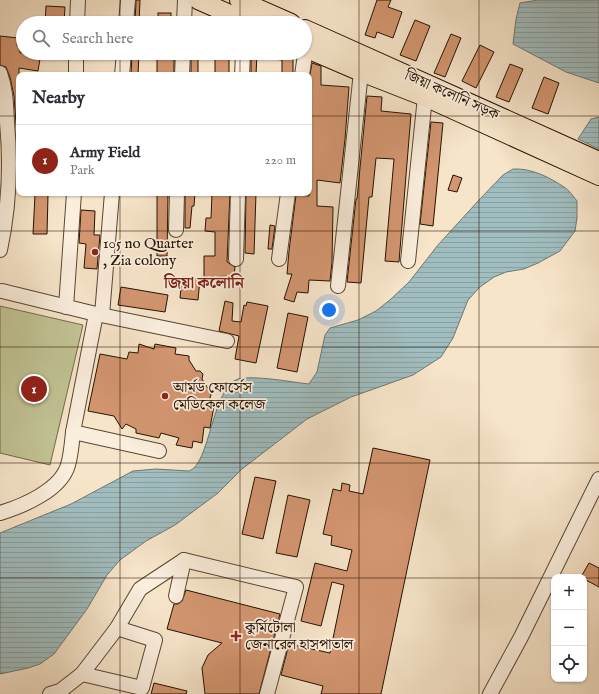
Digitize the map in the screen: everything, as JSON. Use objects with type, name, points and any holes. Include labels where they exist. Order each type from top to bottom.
[{"type":"main road","points":[[198,0],[233,16]]},
{"type":"main road","points":[[239,0],[275,16]]},
{"type":"main road","name":"জিয়া কলোনি সড়ক","points":[[312,32],[599,161]]},
{"type":"main road","name":"জিয়া কলোনি সড়ক","points":[[312,51],[424,97],[599,176]]},
{"type":"street","points":[[77,16],[78,0]]},
{"type":"street","points":[[127,16],[128,0]]},
{"type":"street","points":[[184,16],[185,0]]},
{"type":"street","points":[[76,60],[76,72]]},
{"type":"street","points":[[122,72],[123,60]]},
{"type":"street","points":[[182,72],[183,60]]},
{"type":"street","points":[[242,72],[243,60]]},
{"type":"street","points":[[302,72],[304,60]]},
{"type":"street","points":[[338,286],[361,72]]},
{"type":"street","points":[[0,73],[5,87],[9,148],[5,226],[0,250]]},
{"type":"street","points":[[408,261],[424,97]]},
{"type":"street","points":[[66,307],[74,196]]},
{"type":"street","points":[[0,513],[48,491],[65,474],[69,465],[73,432],[99,314],[112,196]]},
{"type":"street","points":[[176,230],[177,196]]},
{"type":"street","points":[[236,259],[238,196]]},
{"type":"street","points":[[279,259],[288,196]]},
{"type":"street","points":[[2,291],[66,307],[227,341]]},
{"type":"street","points":[[73,432],[159,451]]},
{"type":"street","points":[[490,694],[521,637],[599,479]]},
{"type":"street","points":[[176,596],[184,560]]},
{"type":"street","points":[[57,693],[82,674],[117,628],[140,590],[184,560],[296,587],[267,694]]},
{"type":"street","points":[[82,674],[120,689],[142,688],[155,640],[117,628]]},
{"type":"green space","points":[[0,306],[83,325],[50,465],[0,453]]},
{"type":"water","points":[[538,0],[599,0],[599,83],[566,72],[513,44],[516,19],[520,3]]},
{"type":"water","points":[[599,117],[599,149],[578,139],[591,119]]},
{"type":"water","points":[[513,169],[533,172],[558,183],[566,188],[577,201],[575,231],[560,251],[524,269],[506,272],[494,277],[480,287],[468,300],[453,338],[441,357],[413,375],[351,397],[307,419],[242,469],[218,493],[175,525],[146,541],[120,560],[107,575],[87,609],[54,654],[40,664],[0,674],[0,533],[71,504],[133,471],[156,469],[189,471],[196,466],[202,455],[222,396],[229,385],[238,379],[245,378],[273,379],[309,384],[317,372],[325,335],[330,328],[358,320],[376,311],[391,299],[409,282],[438,245],[479,200],[503,175]]},
{"type":"building","points":[[136,0],[140,0],[139,16],[135,16]]},
{"type":"building","points":[[377,0],[391,0],[388,7],[402,12],[393,38],[377,32],[375,38],[365,35]]},
{"type":"building","points":[[46,6],[65,7],[64,16],[45,16]]},
{"type":"building","points":[[158,13],[171,13],[171,16],[158,16]]},
{"type":"building","points":[[415,20],[430,26],[416,61],[400,55]]},
{"type":"building","points":[[451,34],[461,38],[445,77],[434,73]]},
{"type":"building","points":[[0,36],[16,38],[16,60],[40,60],[38,71],[19,68],[19,72],[16,72],[16,123],[14,96],[10,77],[6,67],[0,65]]},
{"type":"building","points":[[480,45],[494,52],[476,88],[462,81]]},
{"type":"building","points":[[132,60],[139,60],[138,72],[131,72]]},
{"type":"building","points":[[157,60],[174,60],[174,72],[157,72]]},
{"type":"building","points":[[191,60],[198,60],[198,72],[191,72]]},
{"type":"building","points":[[215,60],[229,60],[229,72],[215,72]]},
{"type":"building","points":[[251,60],[257,60],[256,72],[251,72]]},
{"type":"building","points":[[282,60],[293,60],[293,72],[282,72]]},
{"type":"building","points":[[312,63],[321,66],[321,85],[349,87],[340,183],[317,180],[317,206],[333,207],[332,262],[330,281],[309,280],[308,293],[297,292],[294,302],[284,299],[292,274],[287,274],[296,196],[312,196],[312,72],[310,72]]},
{"type":"building","points":[[510,64],[523,69],[509,102],[496,97]]},
{"type":"building","points":[[544,77],[559,83],[548,114],[532,108]]},
{"type":"building","points":[[367,96],[382,97],[381,111],[411,114],[399,262],[385,261],[394,159],[376,158],[372,197],[369,197],[361,283],[347,282]]},
{"type":"building","points":[[431,122],[443,123],[433,226],[420,224]]},
{"type":"building","points":[[453,175],[462,178],[457,192],[448,190]]},
{"type":"building","points":[[35,196],[48,196],[47,234],[33,234]]},
{"type":"building","points":[[157,196],[168,196],[167,256],[157,256]]},
{"type":"building","points":[[185,196],[195,196],[194,206],[192,206],[190,228],[185,228]]},
{"type":"building","points":[[212,196],[230,196],[227,262],[235,267],[234,276],[204,277],[204,256],[215,256],[215,232],[205,231],[206,218],[211,218]]},
{"type":"building","points":[[246,196],[256,196],[254,254],[245,253]]},
{"type":"building","points":[[81,210],[95,211],[94,235],[100,235],[97,269],[84,268],[86,244],[79,243]]},
{"type":"building","points":[[270,225],[275,226],[272,249],[268,249]]},
{"type":"building","points":[[182,277],[200,279],[198,300],[180,298]]},
{"type":"building","points":[[121,287],[168,295],[165,312],[118,305]]},
{"type":"building","points":[[225,301],[233,303],[232,321],[241,322],[244,305],[246,306],[247,302],[268,306],[256,363],[235,359],[239,336],[219,331]]},
{"type":"building","points":[[288,313],[308,317],[297,372],[277,368]]},
{"type":"building","name":"আর্মড ফোর্সেস মেডিকেল কলেজ","points":[[139,344],[154,349],[155,344],[176,348],[175,354],[189,356],[189,360],[196,371],[200,371],[203,374],[202,379],[209,390],[212,391],[208,405],[214,406],[210,428],[204,427],[202,443],[193,441],[192,448],[176,445],[179,438],[161,433],[159,438],[136,433],[136,429],[126,424],[122,429],[114,416],[88,411],[100,354],[127,359],[129,352],[138,353]]},
{"type":"building","points":[[373,448],[430,460],[381,694],[321,694],[323,686],[281,675],[289,644],[330,653],[344,585],[332,582],[321,626],[301,621],[315,563],[347,571],[352,550],[331,545],[332,536],[323,534],[333,489],[341,491],[342,483],[350,485],[349,491],[363,494]]},
{"type":"building","points":[[255,477],[276,481],[263,539],[242,534]]},
{"type":"building","points":[[288,495],[310,500],[297,557],[276,553]]},
{"type":"building","points":[[589,563],[599,568],[599,587],[587,581],[587,574],[583,574]]},
{"type":"building","name":"কুর্মিটোলা জেনারেল হাসপাতাল","points":[[186,590],[280,614],[259,694],[205,694],[202,668],[208,655],[222,643],[167,629],[174,604],[178,604],[182,601]]},
{"type":"building","points":[[154,683],[187,691],[186,694],[151,694]]},
{"type":"place","name":"105 no Quarter , Zia colony","points":[[95,252]]},
{"type":"place","name":"Army Field","points":[[34,389]]},
{"type":"place","name":"আর্মড ফোর্সেস মেডিকেল কলেজ","points":[[165,396]]},
{"type":"place","name":"কুর্মিটোলা জেনারেল হাসপাতাল","points":[[236,636]]},
{"type":"district","name":"জিয়া কলোনি","points":[[204,284]]}]
